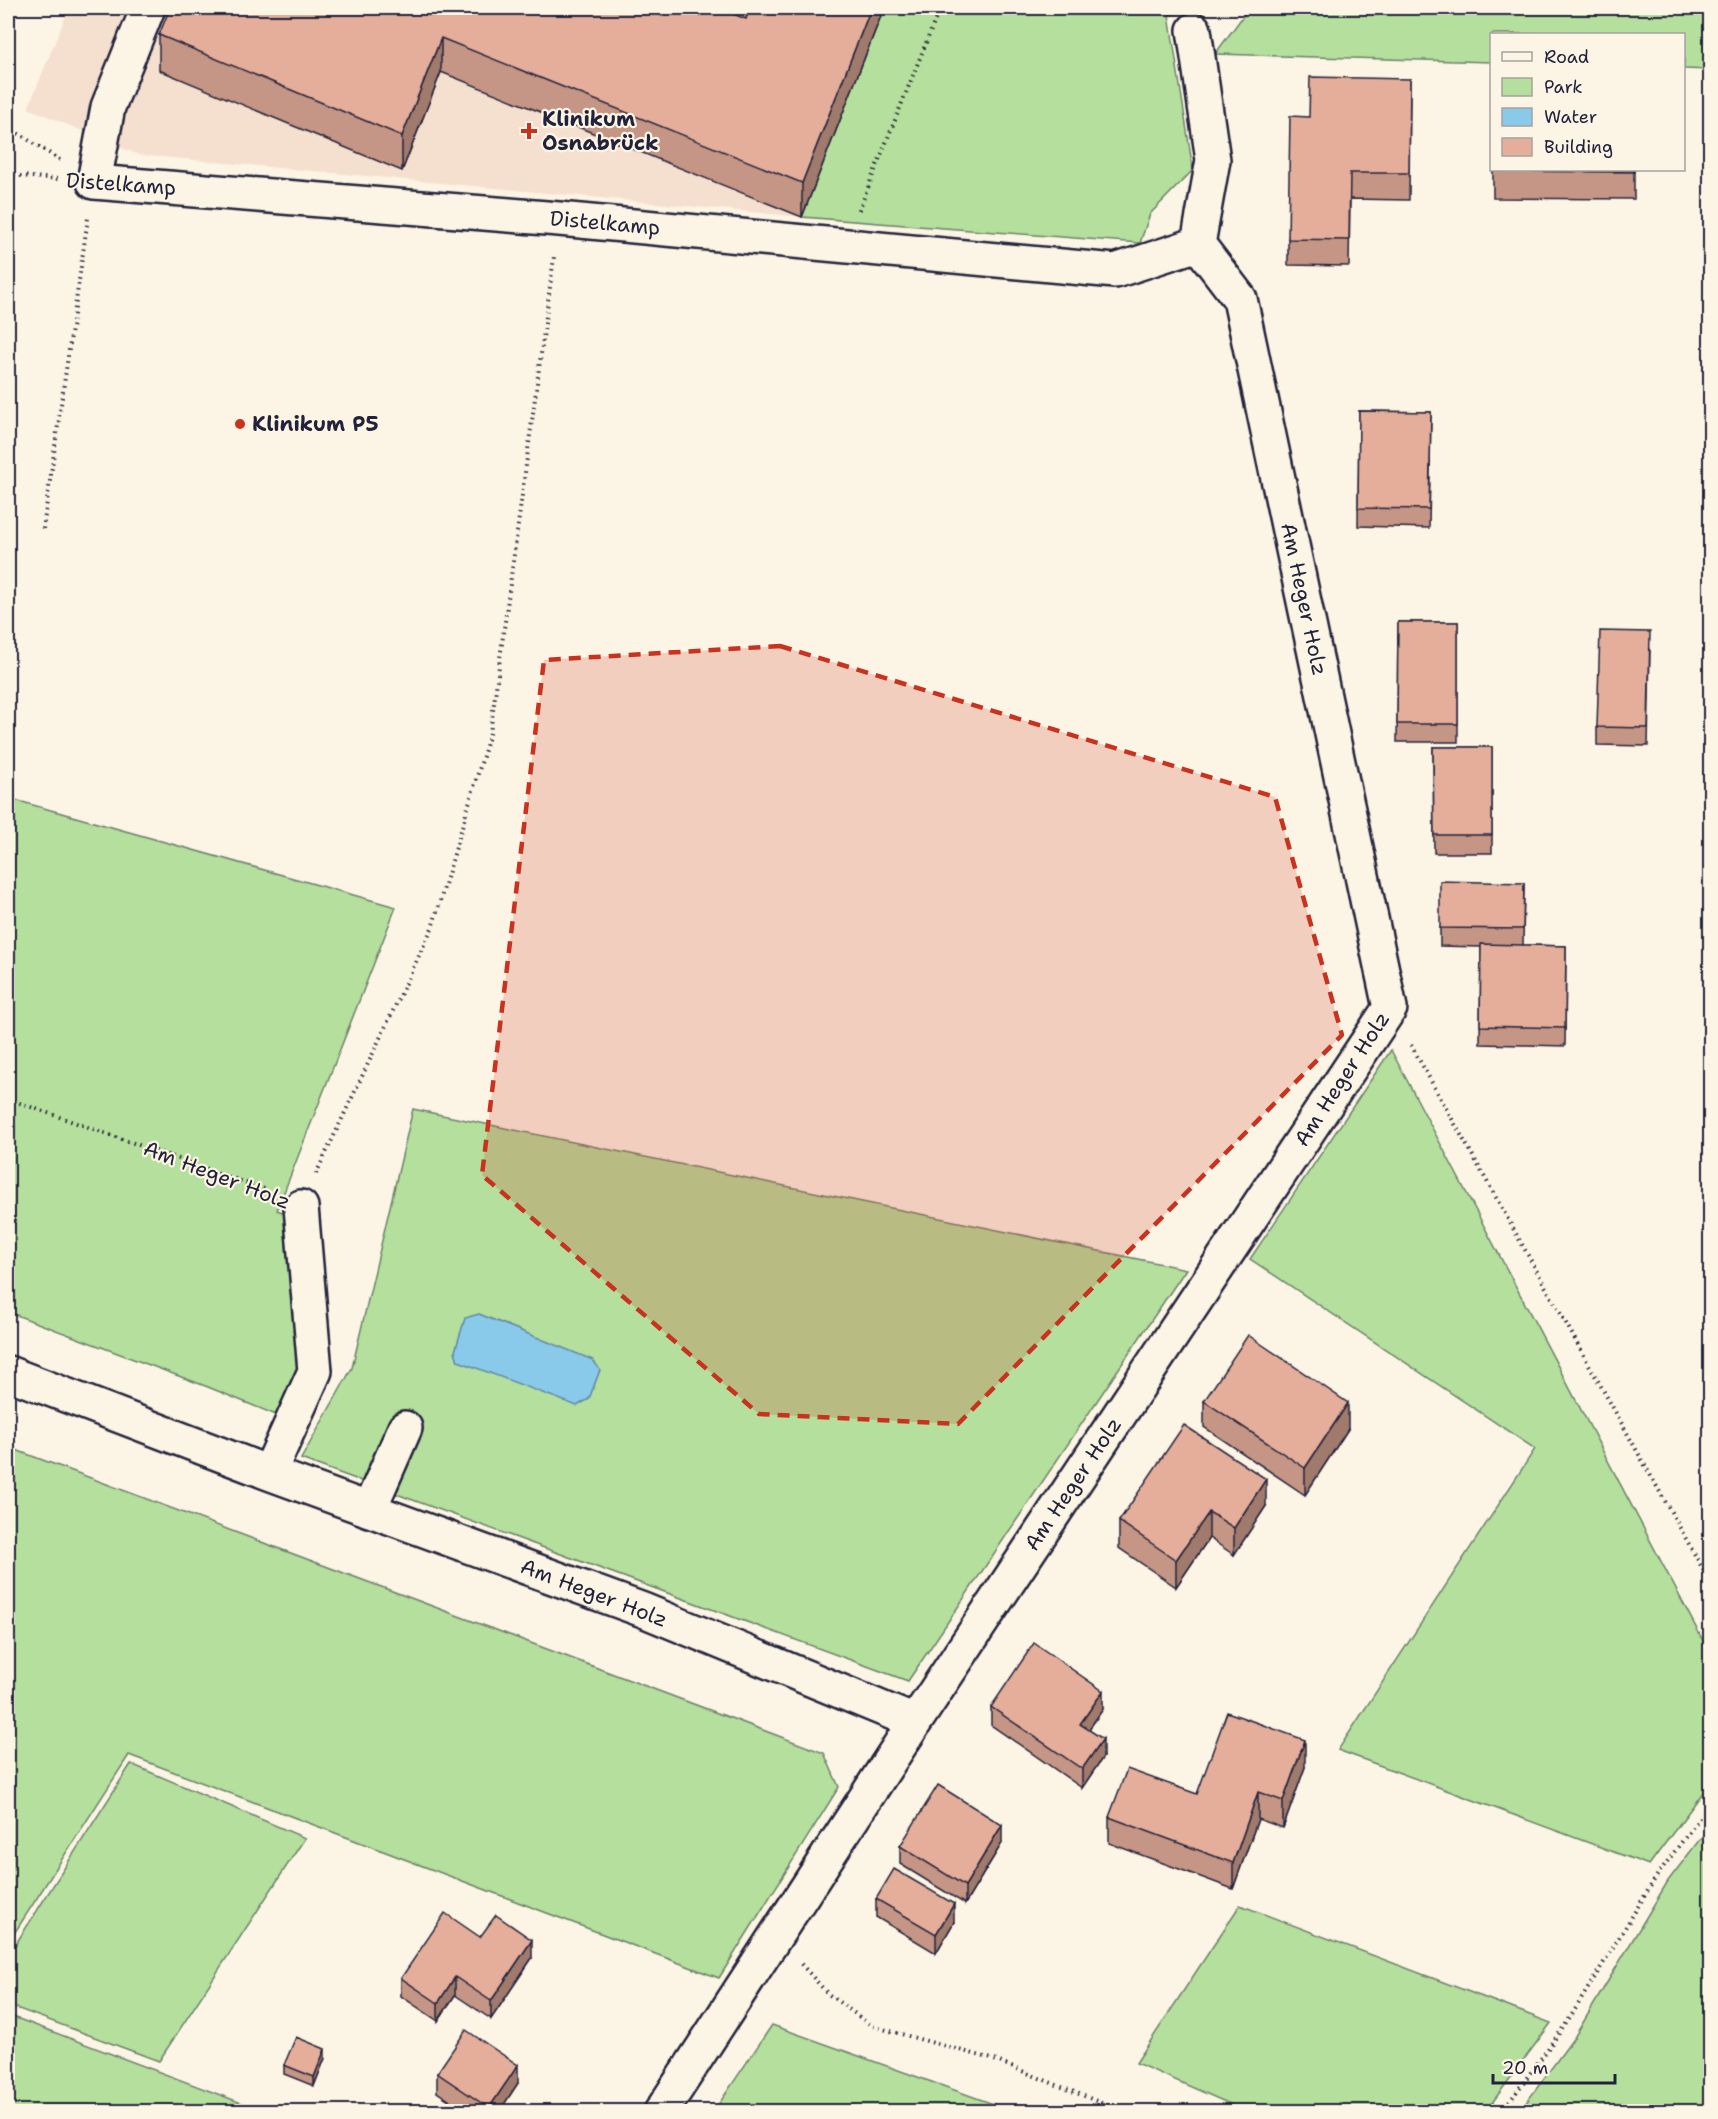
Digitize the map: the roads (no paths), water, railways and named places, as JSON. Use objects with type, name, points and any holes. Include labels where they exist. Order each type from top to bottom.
[{"type":"street","name":"Distelkamp","points":[[148,8],[108,108],[94,182],[559,219],[1115,271],[1198,244]]},
{"type":"street","points":[[1194,30],[1213,160],[1198,244]]},
{"type":"street","name":"Am Heger Holz","points":[[661,2112],[915,1722],[1390,1008],[1240,299],[1198,244]]},
{"type":"street","name":"Am Heger Holz","points":[[269,1473],[315,1371],[301,1207]]},
{"type":"street","name":"Am Heger Holz","points":[[8,1373],[269,1473],[643,1610],[915,1722]]},
{"type":"street","points":[[369,1509],[405,1428]]},
{"type":"water","points":[[479,1314],[593,1360],[600,1370],[589,1399],[577,1406],[458,1361],[455,1351],[465,1318]]},
{"type":"place","name":"Klinikum Osnabrück","points":[[529,131]]},
{"type":"place","name":"Klinikum P5","points":[[240,424]]}]
